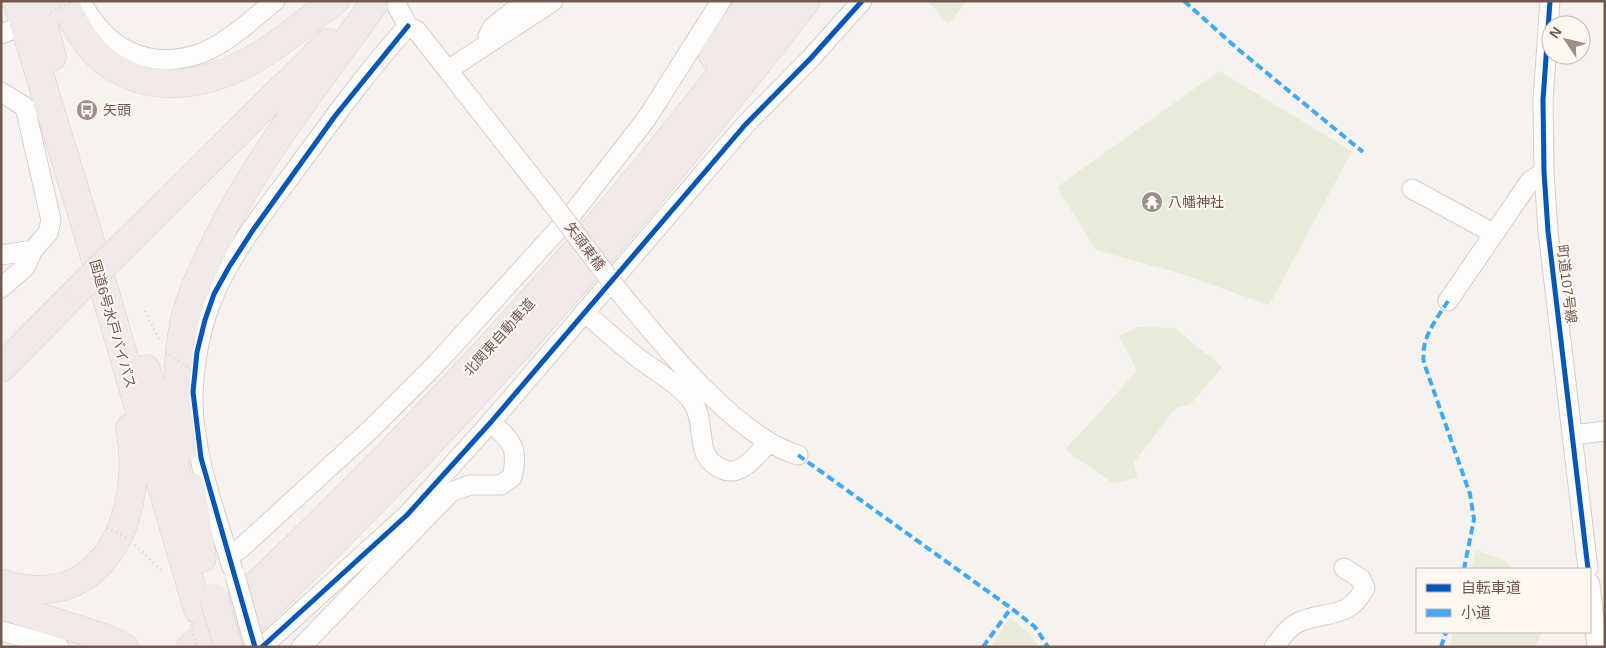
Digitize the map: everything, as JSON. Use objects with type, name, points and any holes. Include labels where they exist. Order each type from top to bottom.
[{"type":"highway","points":[[34,13],[76,26],[101,58],[137,78],[173,84],[206,80],[234,70],[256,58],[335,1]]},
{"type":"highway","points":[[1,368],[76,282],[323,27],[344,1]]},
{"type":"highway","points":[[504,332],[655,135],[751,1]]},
{"type":"highway","name":"北関東自動車道","points":[[191,647],[395,449],[504,332],[589,237],[668,142],[778,1]]},
{"type":"highway","name":"北関東自動車道","points":[[224,647],[411,464],[521,346],[684,157],[806,1]]},
{"type":"highway","points":[[127,231],[333,38],[382,2]]},
{"type":"highway","points":[[202,558],[180,425],[178,398],[178,365],[187,314],[208,260],[246,188],[302,101],[382,2]]},
{"type":"highway","name":"国道6号水戸バイパス","points":[[34,13],[83,217],[200,609],[209,647]]},
{"type":"highway","name":"国道6号水戸バイパス","points":[[34,13],[202,558],[200,609],[228,647]]},
{"type":"highway","points":[[1,583],[20,589],[38,591],[54,589],[81,578],[106,557],[116,542],[125,524],[133,492],[134,457],[129,422],[85,251],[83,217]]},
{"type":"highway","points":[[1,346],[76,282]]},
{"type":"highway","points":[[1,605],[105,638],[124,647]]},
{"type":"street","points":[[81,1],[99,29],[112,42],[128,52],[162,60],[190,56],[206,50],[241,28],[275,1]]},
{"type":"street","points":[[485,46],[486,39],[494,27],[526,1]]},
{"type":"street","points":[[448,70],[553,1]]},
{"type":"street","points":[[229,556],[240,549],[403,396],[455,343],[573,213],[647,118],[721,1]]},
{"type":"street","points":[[262,647],[407,515],[491,422],[745,125],[810,59],[862,1]]},
{"type":"street","name":"町道107号線","points":[[1550,1],[1543,100],[1544,172],[1548,231],[1588,568]]},
{"type":"street","points":[[255,647],[212,502],[197,430],[193,392],[197,352],[214,294],[229,267],[253,230],[335,116],[408,26],[382,2]]},
{"type":"street","name":"矢頭東橋","points":[[408,26],[417,30],[617,290],[680,364],[725,407],[768,443],[780,450],[798,456]]},
{"type":"street","points":[[1,92],[25,107],[51,220],[48,233],[34,250],[25,267],[1,288]]},
{"type":"street","points":[[1448,301],[1530,181],[1544,172]]},
{"type":"street","points":[[1412,190],[1493,233]]},
{"type":"street","points":[[1,255],[34,250]]},
{"type":"street","points":[[584,312],[619,343],[682,391],[693,403],[699,415],[701,445],[706,458],[714,465],[724,470],[735,471],[749,463],[768,443]]},
{"type":"street","points":[[301,647],[451,492],[470,485],[501,485],[512,476],[516,460],[513,443],[491,422]]},
{"type":"street","points":[[1573,435],[1605,431]]},
{"type":"street","points":[[1274,647],[1296,624],[1338,613],[1353,605],[1365,588],[1361,579],[1344,568]]},
{"type":"street","points":[[1591,593],[1597,647]]},
{"type":"street","points":[[1,631],[59,647]]},
{"type":"path","points":[[34,13],[75,1]]},
{"type":"path","points":[[145,311],[166,352],[198,375]]},
{"type":"path","points":[[107,528],[128,538],[160,570]]},
{"type":"path","points":[[197,647],[200,609]]},
{"type":"green space","points":[[928,1],[967,1],[948,24]]},
{"type":"green space","points":[[1219,71],[1352,151],[1269,305],[1179,273],[1096,250],[1057,187]]},
{"type":"green space","points":[[1138,327],[1175,328],[1222,367],[1191,404],[1176,408],[1134,462],[1137,478],[1113,483],[1065,450],[1137,371],[1119,336]]},
{"type":"green space","points":[[1476,550],[1506,561],[1512,568],[1471,568]]},
{"type":"green space","points":[[1010,618],[1029,633],[1039,647],[991,647]]},
{"type":"green space","points":[[1453,633],[1542,633],[1535,647],[1449,647]]},
{"type":"marked path","points":[[1184,1],[1239,50],[1363,152]]},
{"type":"marked path","points":[[1448,301],[1430,330],[1423,354],[1424,363],[1470,494],[1474,519],[1464,568]]},
{"type":"marked path","points":[[798,455],[1011,608],[1035,627],[1048,647]]},
{"type":"marked path","points":[[983,647],[1011,608]]},
{"type":"marked path","points":[[1441,647],[1446,633]]},
{"type":"cycle path","points":[[262,647],[407,515],[491,422],[745,125],[810,59],[862,1]]},
{"type":"cycle path","points":[[1550,1],[1543,100],[1544,172],[1548,231],[1588,568]]},
{"type":"cycle path","points":[[255,647],[201,458],[193,392],[197,352],[214,294],[229,267],[253,230],[335,116],[408,26]]},
{"type":"place","name":"矢頭","points":[[87,110]]},
{"type":"place","name":"八幡神社","points":[[1152,202]]}]
